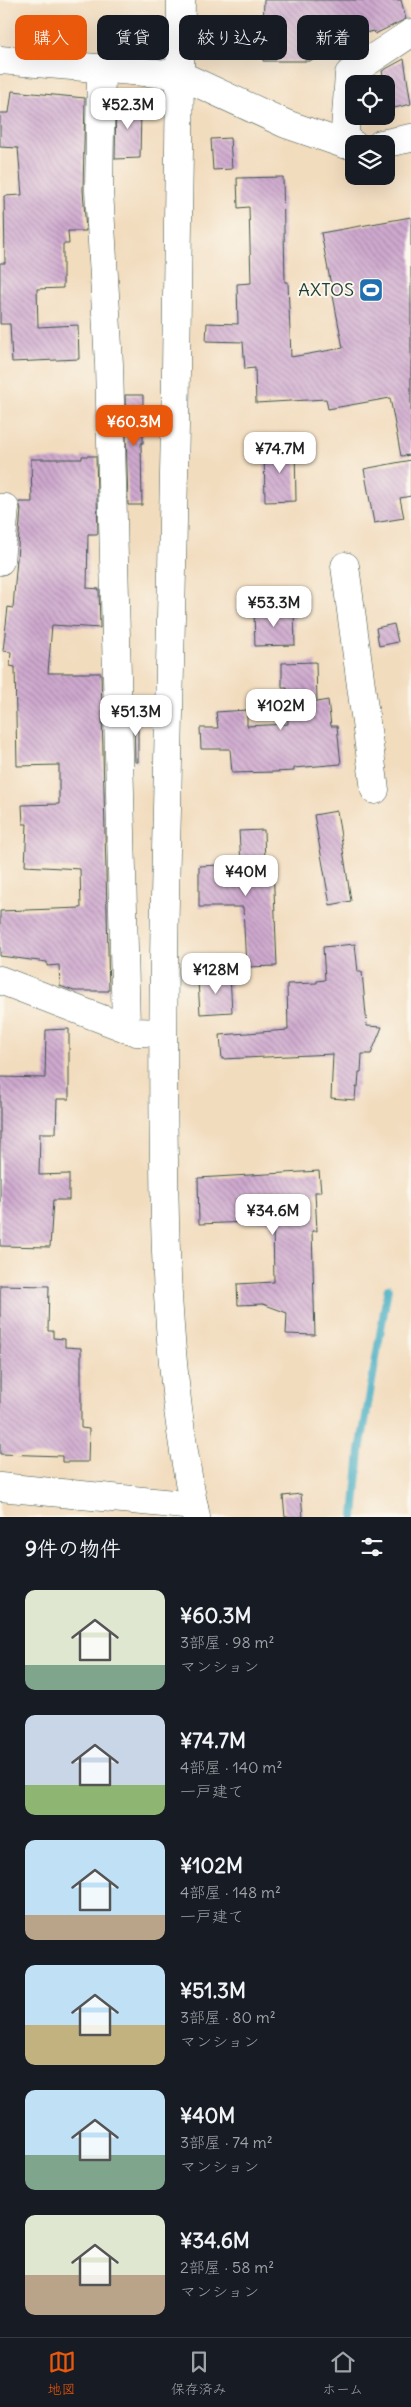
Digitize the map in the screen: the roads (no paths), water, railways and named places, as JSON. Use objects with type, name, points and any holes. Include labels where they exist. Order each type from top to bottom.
[{"type":"street","points":[[0,1488],[195,1512],[179,1414],[164,1232],[162,1033],[173,586],[181,0]]},
{"type":"street","points":[[349,135],[349,74],[411,33]]},
{"type":"street","points":[[0,60],[180,75],[286,124],[345,143]]},
{"type":"street","points":[[102,70],[98,190],[109,364],[126,1027]]},
{"type":"street","points":[[395,141],[411,138]]},
{"type":"street","points":[[0,508],[5,508],[0,561]]},
{"type":"street","points":[[345,566],[375,790]]},
{"type":"street","points":[[0,980],[136,1032],[162,1033]]},
{"type":"waterway","points":[[354,1517],[360,1451],[388,1288]]},
{"type":"place","name":"AXTOS","points":[[371,290]]}]
